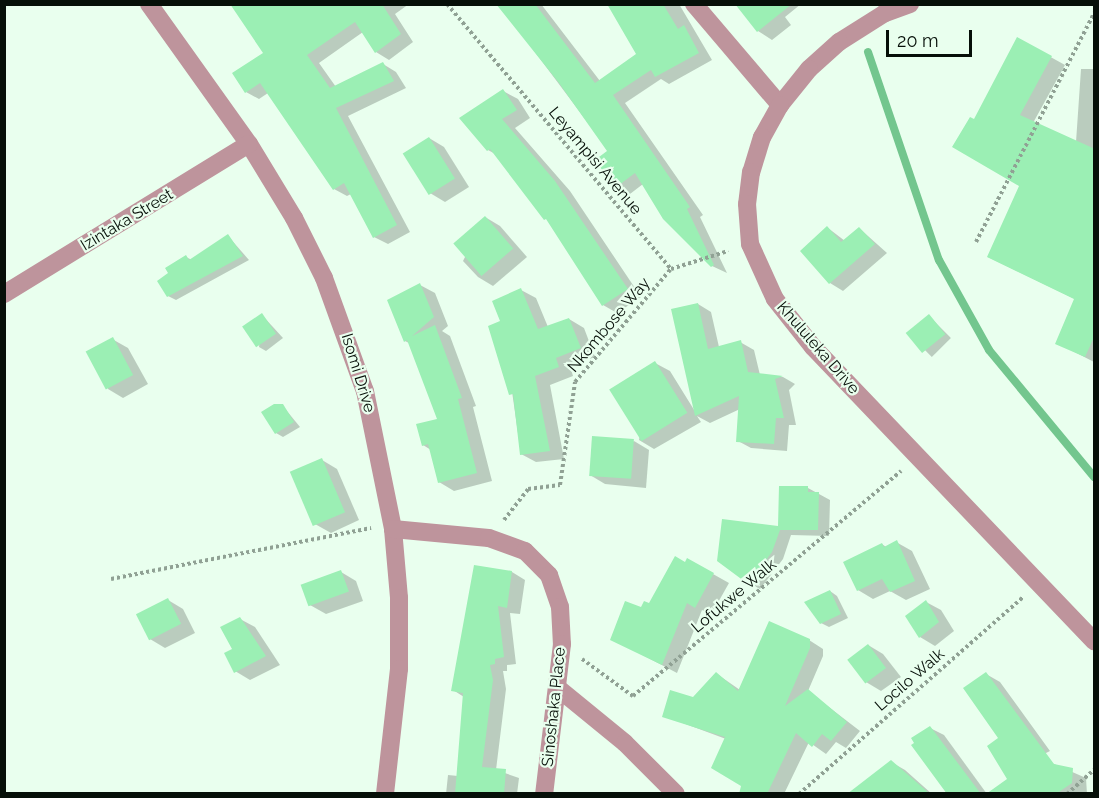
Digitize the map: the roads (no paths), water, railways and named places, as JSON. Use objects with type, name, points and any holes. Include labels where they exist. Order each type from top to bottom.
[{"type":"street","name":"Isomi Drive","points":[[149,4],[249,144],[294,218],[345,329],[378,442],[393,529],[399,669],[385,794]]},
{"type":"street","points":[[694,4],[780,105]]},
{"type":"street","name":"Khululeka Drive","points":[[910,4],[885,13],[839,42],[809,69],[780,105],[762,137],[751,172],[747,204],[750,244],[775,299],[813,347],[1037,585],[1095,641]]},
{"type":"street","name":"Izintaka Street","points":[[4,294],[249,144]]},
{"type":"street","name":"Sinoshaka Place","points":[[393,529],[489,538],[525,550],[549,575],[560,607],[562,644],[559,689],[544,794]]},
{"type":"street","points":[[559,689],[625,743],[676,794]]},
{"type":"waterway","points":[[868,52],[939,260],[989,350],[1094,477]]}]
